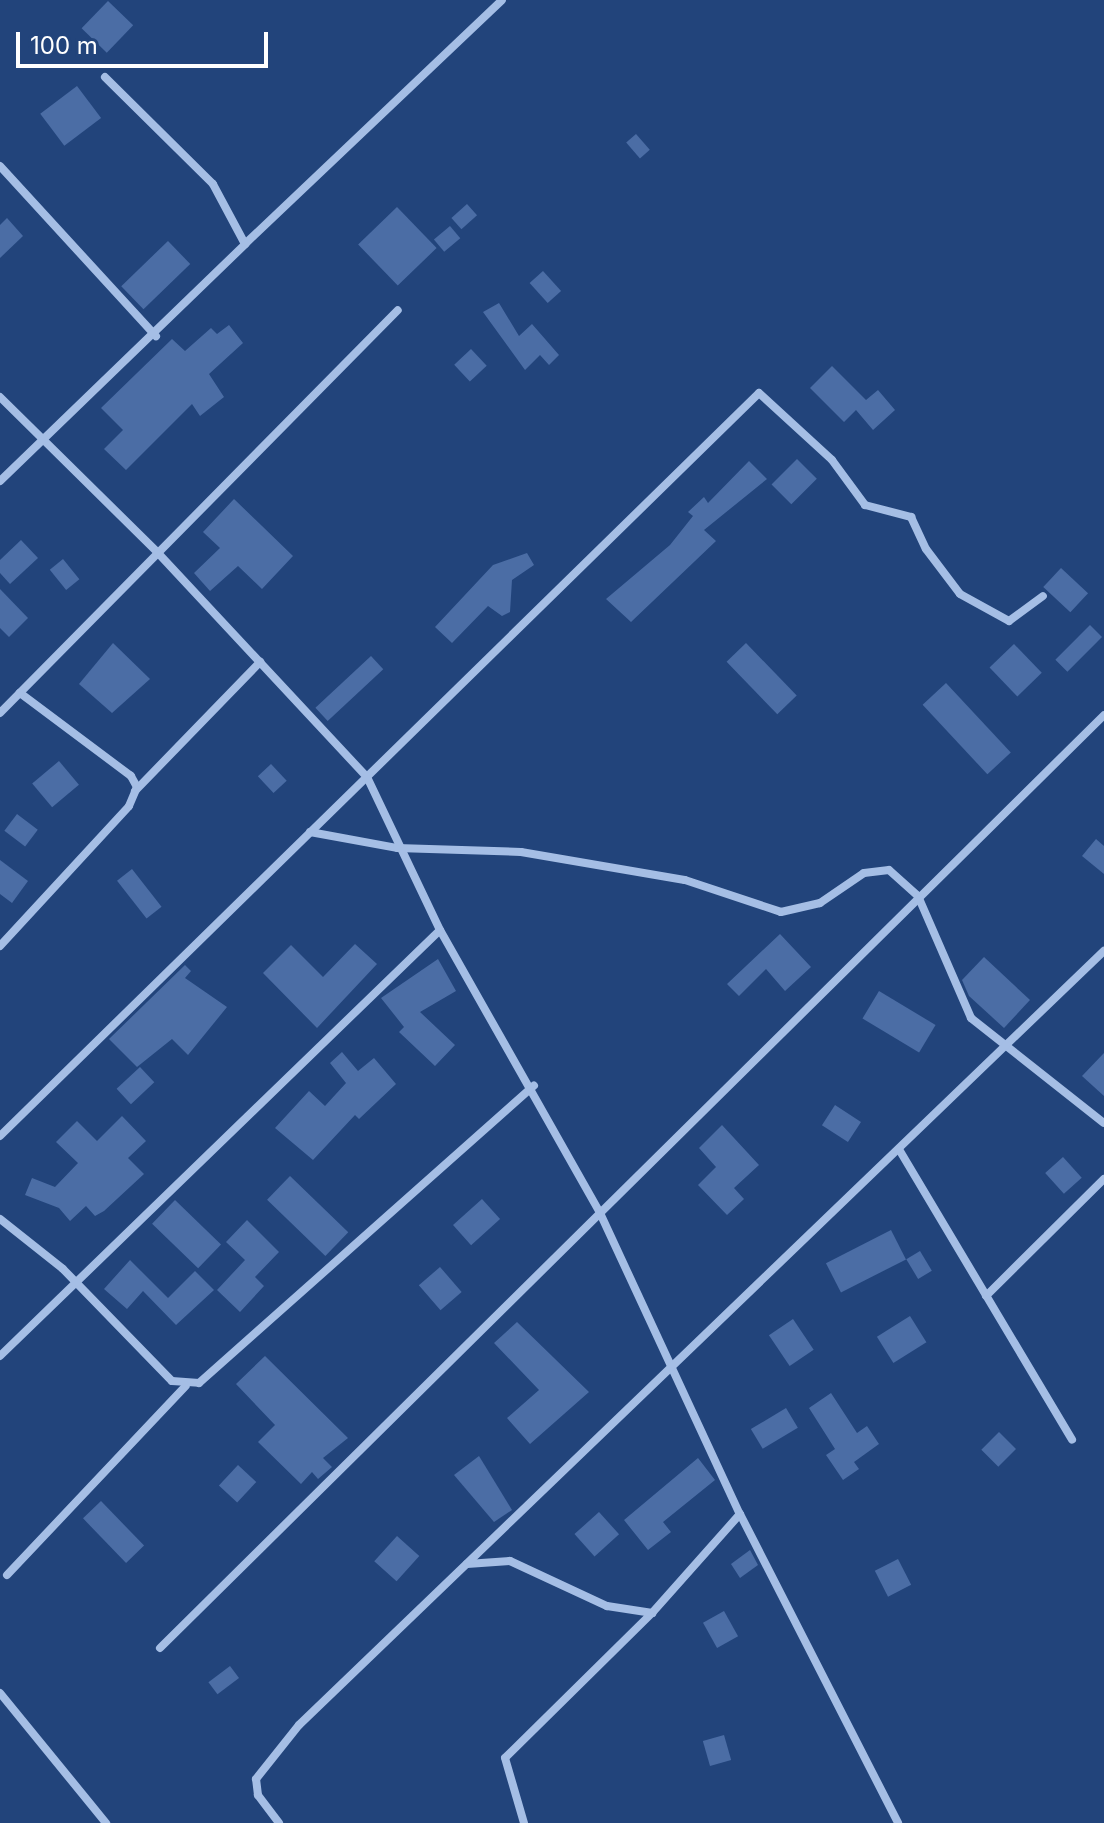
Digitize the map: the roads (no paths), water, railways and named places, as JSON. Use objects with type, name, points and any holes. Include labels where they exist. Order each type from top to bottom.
[{"type":"street","points":[[0,481],[156,336],[245,244],[498,1]]},
{"type":"street","points":[[105,77],[213,184],[245,244]]},
{"type":"street","points":[[0,166],[156,336]]},
{"type":"street","points":[[0,713],[398,310]]},
{"type":"street","points":[[0,1136],[759,393],[821,449],[865,505],[911,517],[926,549],[960,594],[1009,621],[1043,596]]},
{"type":"street","points":[[0,397],[158,553],[367,777],[397,848],[440,930],[534,1086],[600,1213],[740,1514],[898,1823]]},
{"type":"street","points":[[0,946],[129,806],[135,791],[260,662]]},
{"type":"street","points":[[20,693],[131,776],[135,791]]},
{"type":"street","points":[[0,698],[8,704]]},
{"type":"street","points":[[160,1648],[1104,715]]},
{"type":"street","points":[[310,832],[397,848],[536,855],[685,880],[781,912],[820,903],[880,867],[918,896],[962,1005],[1006,1047],[1104,1123]]},
{"type":"street","points":[[0,1356],[440,930]]},
{"type":"street","points":[[279,1823],[258,1795],[256,1779],[269,1759],[466,1565],[675,1369],[1104,951]]},
{"type":"street","points":[[0,1219],[76,1282],[172,1381],[186,1386],[199,1383],[534,1086]]},
{"type":"street","points":[[900,1151],[1072,1440]]},
{"type":"street","points":[[986,1296],[1104,1179]]},
{"type":"street","points":[[7,1575],[186,1386]]},
{"type":"street","points":[[524,1823],[505,1758],[652,1613],[740,1514]]},
{"type":"street","points":[[466,1565],[510,1561],[607,1606],[652,1613]]},
{"type":"street","points":[[0,1693],[106,1823]]}]
